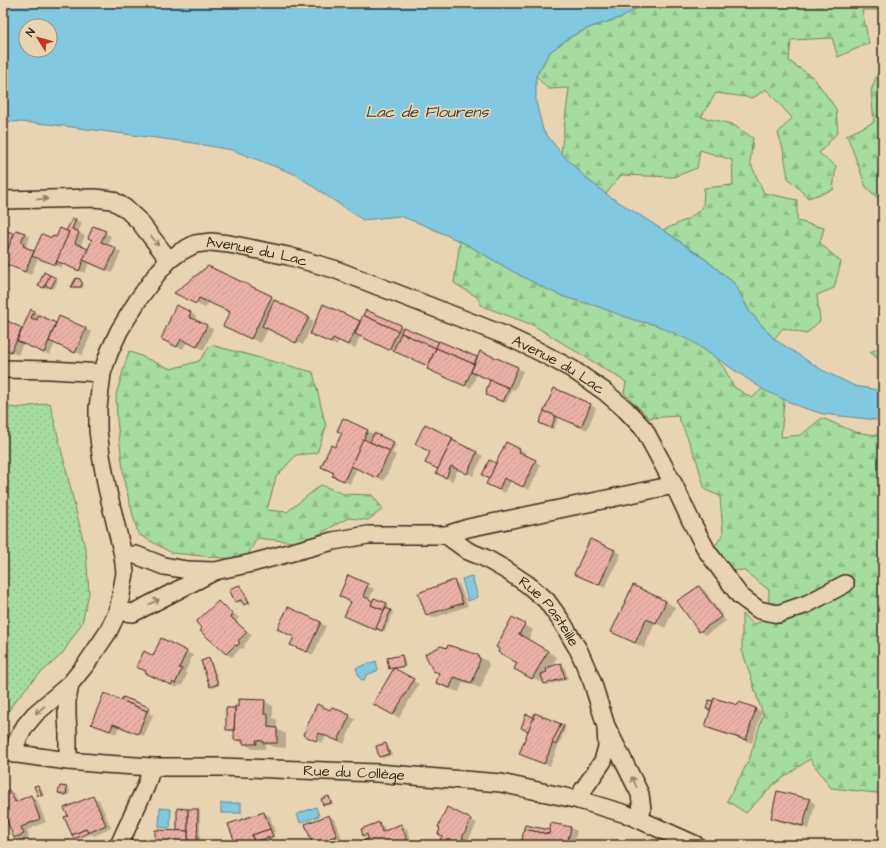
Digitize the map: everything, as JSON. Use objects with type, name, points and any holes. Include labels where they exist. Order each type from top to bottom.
[{"type":"street","points":[[3,200],[95,198],[112,200],[125,208],[139,221],[169,260]]},
{"type":"street","name":"Avenue du Lac","points":[[118,611],[125,573],[124,555],[107,488],[101,455],[98,430],[98,408],[102,373],[119,331],[138,300],[156,275],[169,260],[180,252],[195,244],[211,242],[229,244],[288,256],[334,269],[504,335],[538,351],[572,370],[604,391],[625,409],[644,429],[707,551],[740,596],[759,610],[778,614],[807,604],[845,584]]},
{"type":"street","points":[[3,369],[102,373]]},
{"type":"street","points":[[8,753],[25,726],[35,714],[70,684],[87,663],[108,632],[118,611],[132,613],[215,572],[340,540],[368,535],[446,535],[468,528],[674,486]]},
{"type":"street","name":"Rue Pasteille","points":[[446,535],[468,551],[485,558],[527,584],[546,600],[562,622],[580,651],[592,681],[606,726],[640,794],[642,810],[638,819]]},
{"type":"street","points":[[124,555],[136,555],[164,566],[187,570],[215,572]]},
{"type":"street","points":[[68,761],[67,701],[70,684]]},
{"type":"street","name":"Rue Pasteille","points":[[579,800],[583,790],[603,761],[607,747],[606,726]]},
{"type":"street","name":"Rue du Collège","points":[[8,753],[68,761],[152,767],[221,767],[377,773],[501,783],[579,800],[638,819],[696,845]]},
{"type":"street","points":[[119,845],[146,786],[152,767]]},
{"type":"green space","points":[[628,3],[883,3],[883,10],[862,10],[869,43],[838,57],[832,38],[791,40],[789,61],[814,78],[836,109],[838,132],[819,153],[836,166],[833,190],[808,198],[788,178],[783,149],[778,133],[792,118],[766,89],[753,98],[716,93],[701,117],[732,124],[753,138],[750,162],[764,193],[797,200],[797,221],[824,228],[820,243],[841,262],[834,288],[817,295],[820,321],[806,334],[783,328],[774,339],[749,311],[735,284],[705,259],[663,230],[690,218],[703,207],[704,188],[733,185],[732,160],[700,150],[697,168],[674,177],[621,175],[606,194],[586,178],[561,153],[569,88],[548,89],[536,76],[550,52],[570,37],[591,27],[623,17]]},
{"type":"green space","points":[[883,58],[883,203],[866,187],[847,135],[874,122],[871,91]]},
{"type":"green space","points":[[464,231],[701,339],[724,368],[734,387],[752,398],[765,386],[777,388],[784,401],[781,437],[801,435],[822,418],[855,432],[883,436],[883,792],[876,793],[831,788],[810,759],[773,785],[746,813],[727,801],[749,760],[763,715],[742,650],[742,614],[754,624],[768,619],[769,590],[743,570],[718,572],[708,557],[723,534],[720,496],[705,490],[696,458],[678,416],[649,418],[624,393],[626,382],[533,325],[482,306],[477,297],[454,283],[460,242]]},
{"type":"green space","points":[[211,345],[313,372],[326,427],[317,453],[296,455],[276,477],[267,510],[287,512],[321,485],[344,494],[372,495],[383,509],[368,520],[348,518],[303,543],[257,538],[245,560],[172,553],[138,534],[125,485],[117,421],[116,395],[129,351],[171,369],[199,361]]},
{"type":"green space","points":[[883,346],[883,363],[870,352]]},
{"type":"green space","points":[[50,403],[86,552],[89,593],[82,623],[62,654],[33,680],[12,705],[3,723],[3,406],[17,408]]},
{"type":"water","name":"Lac de Flourens","points":[[3,3],[645,3],[623,17],[591,27],[570,37],[550,52],[536,76],[536,102],[543,130],[561,153],[586,178],[606,194],[705,259],[735,284],[749,311],[774,339],[822,370],[855,386],[883,391],[883,419],[877,420],[823,414],[798,406],[764,390],[691,341],[656,325],[634,320],[596,306],[564,297],[512,271],[466,244],[400,216],[363,220],[297,175],[232,150],[187,142],[48,124],[3,121]]},
{"type":"water","points":[[472,576],[478,597],[468,601],[462,579]]},
{"type":"water","points":[[376,661],[377,671],[366,675],[364,680],[360,679],[356,668]]},
{"type":"water","points":[[221,803],[241,803],[241,813],[221,813]]},
{"type":"water","points":[[316,807],[319,816],[300,823],[297,814]]},
{"type":"water","points":[[160,808],[171,809],[170,828],[159,827]]},
{"type":"building","points":[[72,219],[76,219],[72,229],[79,232],[75,243],[88,249],[79,271],[56,261],[69,232],[66,231]]},
{"type":"building","points":[[93,226],[106,231],[101,242],[116,248],[106,270],[83,260],[92,240],[88,238]]},
{"type":"building","points":[[60,228],[69,232],[55,265],[32,256],[42,234],[52,238],[53,236],[56,237]]},
{"type":"building","points":[[5,230],[15,234],[3,260],[3,235]]},
{"type":"building","points":[[16,230],[25,233],[21,242],[24,244],[23,246],[34,251],[25,272],[3,263]]},
{"type":"building","points":[[208,266],[272,296],[251,339],[223,326],[230,312],[199,298],[196,304],[174,293]]},
{"type":"building","points":[[44,272],[50,275],[44,288],[38,286]]},
{"type":"building","points":[[50,275],[56,278],[51,288],[45,285]]},
{"type":"building","points":[[76,278],[80,279],[82,283],[81,287],[71,287]]},
{"type":"building","points":[[274,300],[309,317],[296,343],[262,326]]},
{"type":"building","points":[[323,304],[360,321],[348,345],[333,338],[331,343],[310,334]]},
{"type":"building","points":[[176,305],[191,312],[189,317],[207,325],[197,347],[181,339],[177,347],[161,339]]},
{"type":"building","points":[[31,309],[34,311],[31,318],[37,320],[39,315],[56,323],[44,353],[17,341]]},
{"type":"building","points":[[366,310],[401,325],[398,331],[363,315]]},
{"type":"building","points":[[363,315],[398,331],[389,350],[355,334]]},
{"type":"building","points":[[59,316],[86,328],[75,353],[49,341]]},
{"type":"building","points":[[3,319],[22,328],[11,352],[3,348]]},
{"type":"building","points":[[403,327],[439,342],[436,348],[401,333]]},
{"type":"building","points":[[401,333],[436,348],[428,366],[393,351]]},
{"type":"building","points":[[439,341],[477,357],[474,364],[436,348]]},
{"type":"building","points":[[436,348],[474,364],[465,386],[427,369]]},
{"type":"building","points":[[480,351],[518,367],[509,388],[471,372]]},
{"type":"building","points":[[490,380],[509,388],[503,402],[486,395]]},
{"type":"building","points":[[554,388],[591,404],[581,427],[544,411]]},
{"type":"building","points":[[544,411],[556,416],[551,428],[539,423]]},
{"type":"building","points":[[343,418],[368,430],[344,481],[332,476],[334,473],[321,467],[331,445],[335,447],[342,433],[337,431]]},
{"type":"building","points":[[425,424],[453,438],[438,469],[425,463],[430,452],[415,444]]},
{"type":"building","points":[[374,433],[394,442],[390,451],[370,442]]},
{"type":"building","points":[[363,439],[390,451],[377,478],[351,466]]},
{"type":"building","points":[[452,440],[477,452],[467,474],[451,466],[446,478],[436,473]]},
{"type":"building","points":[[506,442],[520,449],[519,452],[536,460],[523,487],[504,478],[499,490],[486,484]]},
{"type":"building","points":[[489,460],[496,463],[489,479],[482,475]]},
{"type":"building","points":[[590,539],[615,550],[599,585],[574,574]]},
{"type":"building","points":[[348,575],[368,584],[363,596],[373,601],[371,605],[384,610],[376,630],[344,616],[351,602],[339,596]]},
{"type":"building","points":[[454,580],[463,603],[426,615],[418,593]]},
{"type":"building","points":[[240,585],[249,602],[244,605],[241,600],[235,602],[229,589]]},
{"type":"building","points":[[633,585],[666,601],[656,623],[646,619],[635,643],[611,632]]},
{"type":"building","points":[[699,586],[721,617],[699,632],[677,601]]},
{"type":"building","points":[[374,598],[387,603],[384,610],[371,605]]},
{"type":"building","points":[[218,601],[233,614],[231,617],[247,632],[238,641],[240,643],[237,646],[235,645],[226,654],[200,631],[202,629],[196,622]]},
{"type":"building","points":[[288,607],[321,622],[307,652],[290,645],[294,637],[277,629]]},
{"type":"building","points":[[385,608],[391,610],[382,631],[376,628]]},
{"type":"building","points":[[512,617],[525,624],[519,634],[548,651],[532,679],[514,669],[517,663],[498,652],[499,649],[496,647]]},
{"type":"building","points":[[161,638],[187,651],[179,668],[182,669],[175,684],[173,682],[171,685],[145,673],[146,671],[136,667],[144,651],[153,656]]},
{"type":"building","points":[[448,645],[478,655],[480,660],[472,683],[454,677],[450,688],[436,683],[439,673],[433,671],[425,654],[441,646],[447,648]]},
{"type":"building","points":[[402,655],[404,666],[389,669],[387,658]]},
{"type":"building","points":[[209,658],[218,684],[210,687],[201,661]]},
{"type":"building","points":[[561,663],[565,678],[544,684],[541,674],[547,672],[546,668]]},
{"type":"building","points":[[394,668],[414,679],[393,715],[373,704]]},
{"type":"building","points":[[104,693],[147,711],[138,734],[113,724],[110,731],[91,724]]},
{"type":"building","points":[[123,697],[149,707],[147,711],[121,700]]},
{"type":"building","points":[[714,698],[738,705],[739,702],[756,708],[746,740],[705,727]]},
{"type":"building","points":[[238,699],[265,700],[264,714],[268,714],[268,727],[277,728],[277,743],[263,743],[263,741],[256,740],[257,744],[243,744],[243,740],[234,740],[235,706],[238,707]]},
{"type":"building","points":[[709,700],[713,701],[710,710],[706,709]]},
{"type":"building","points":[[317,704],[330,710],[332,707],[350,715],[338,741],[319,733],[316,741],[303,735]]},
{"type":"building","points":[[226,708],[235,708],[234,730],[226,730]]},
{"type":"building","points":[[535,713],[561,724],[544,764],[519,754]]},
{"type":"building","points":[[526,714],[534,717],[528,731],[521,728]]},
{"type":"building","points":[[561,724],[564,725],[556,745],[552,743]]},
{"type":"building","points":[[386,743],[389,754],[379,757],[376,746]]},
{"type":"building","points":[[38,785],[42,795],[38,796],[34,786]]},
{"type":"building","points":[[60,786],[67,787],[66,795],[58,793]]},
{"type":"building","points":[[9,790],[15,802],[31,795],[40,819],[21,827],[24,834],[14,838],[3,811],[3,793]]},
{"type":"building","points":[[777,791],[810,799],[803,826],[771,818]]},
{"type":"building","points":[[93,796],[106,825],[88,833],[86,829],[72,835],[64,817],[68,816],[64,808]]},
{"type":"building","points":[[329,796],[331,803],[323,805],[321,799]]},
{"type":"building","points":[[447,807],[471,819],[462,838],[469,841],[467,845],[438,845],[442,836],[438,834],[440,828],[438,827]]},
{"type":"building","points":[[177,808],[188,809],[188,831],[177,831]]},
{"type":"building","points":[[188,809],[198,809],[197,842],[188,842]]},
{"type":"building","points":[[264,812],[270,829],[252,835],[254,842],[247,845],[236,845],[228,824]]},
{"type":"building","points":[[329,815],[337,836],[330,838],[332,845],[313,845],[305,824]]},
{"type":"building","points":[[379,822],[382,832],[401,824],[409,845],[359,845],[358,843],[368,839],[367,834],[363,836],[361,829]]},
{"type":"building","points":[[551,823],[571,827],[567,845],[521,845],[524,829],[549,834]]},
{"type":"building","points":[[525,825],[550,830],[549,834],[524,829]]},
{"type":"building","points":[[86,829],[88,833],[74,839],[72,835]]},
{"type":"building","points":[[270,829],[273,836],[254,842],[252,835]]},
{"type":"building","points":[[155,830],[188,831],[188,845],[155,845]]},
{"type":"building","points":[[335,836],[338,845],[332,845],[330,838]]}]
